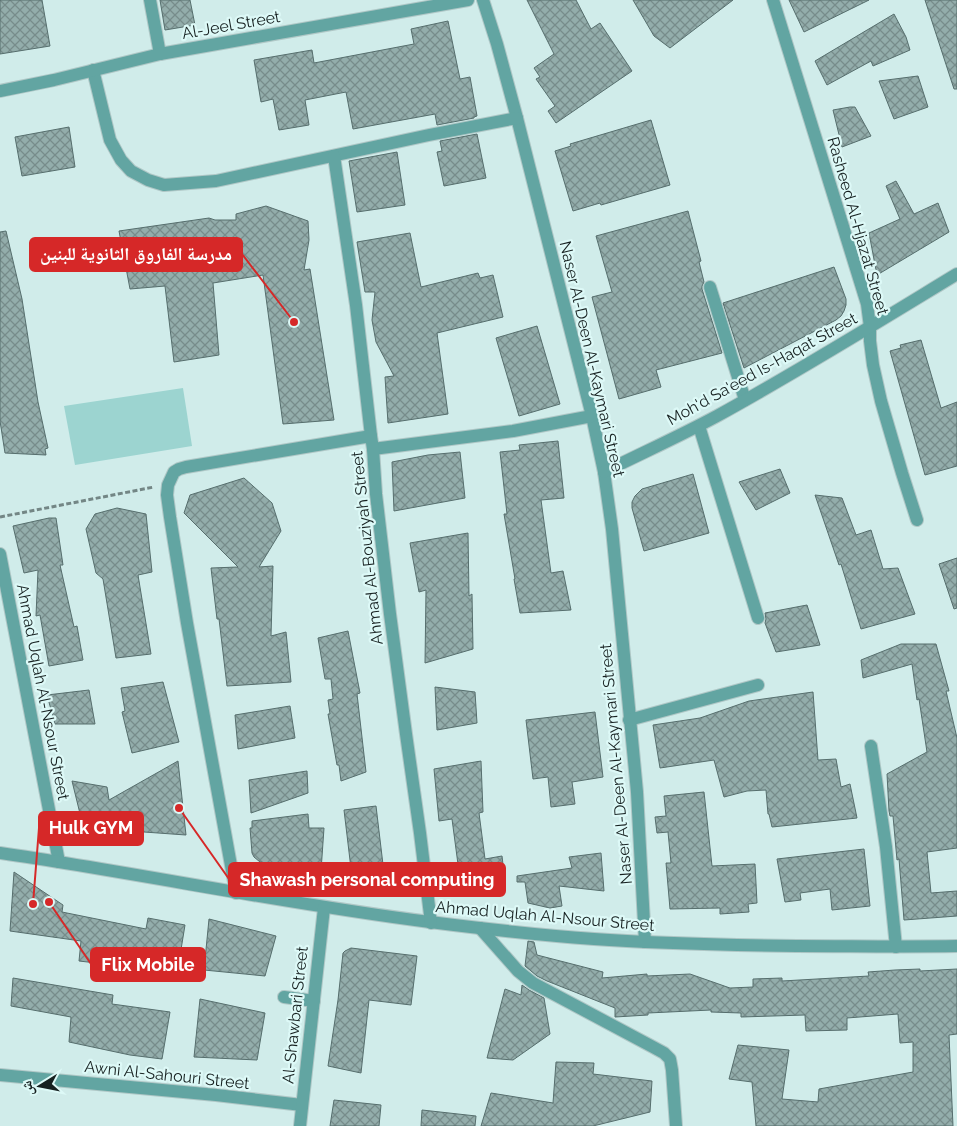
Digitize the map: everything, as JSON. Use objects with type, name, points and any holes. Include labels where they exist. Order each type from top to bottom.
[{"type":"street","points":[[150,0],[160,54]]},
{"type":"street","name":"Al-Jeel Street","points":[[0,91],[160,54],[468,0]]},
{"type":"street","name":"Naser Al-Deen Al-Kaymari Street","points":[[483,0],[517,118],[592,416],[604,472],[637,802],[645,942]]},
{"type":"street","name":"Rasheed Al-Hjazat Street","points":[[773,0],[867,304],[873,366],[881,401],[917,520]]},
{"type":"street","points":[[93,70],[110,140],[121,160],[131,170],[148,180],[164,185],[216,181],[517,118]]},
{"type":"street","points":[[334,156],[356,305],[372,442],[513,431],[592,416]]},
{"type":"street","name":"Moh'd Sa'eed Is-Haqat Street","points":[[604,472],[698,426],[806,366],[957,274]]},
{"type":"street","points":[[710,287],[745,400]]},
{"type":"street","points":[[698,426],[758,618]]},
{"type":"street","name":"Ahmad Al-Bouziyah Street","points":[[168,485],[174,472],[186,467],[372,442],[390,614],[431,922]]},
{"type":"street","points":[[168,485],[167,495],[170,517],[189,632],[236,893]]},
{"type":"street","name":"Ahmad Uqlah Al-Nsour Street","points":[[0,554],[59,862],[324,908],[480,928],[586,939],[711,945],[957,946]]},
{"type":"street","points":[[629,720],[758,685]]},
{"type":"street","points":[[871,746],[886,847],[896,947]]},
{"type":"street","points":[[0,853],[59,862]]},
{"type":"street","name":"Al-Shawbari Street","points":[[300,1126],[324,908]]},
{"type":"street","points":[[480,928],[518,971],[533,983],[653,1046],[668,1056],[672,1070],[676,1126]]},
{"type":"street","points":[[284,997],[314,1001]]},
{"type":"street","name":"Awni Al-Sahouri Street","points":[[0,1075],[302,1105]]},
{"type":"path","points":[[0,517],[168,485]]},
{"type":"shaded area","points":[[183,388],[192,446],[75,465],[64,406]]},
{"type":"building","points":[[0,0],[42,0],[50,46],[0,54]]},
{"type":"building","points":[[160,0],[190,0],[195,25],[165,30]]},
{"type":"building","points":[[527,0],[576,0],[591,29],[600,23],[632,71],[556,123],[548,111],[555,106],[536,79],[540,77],[534,68],[554,54]]},
{"type":"building","points":[[633,0],[733,0],[670,48],[654,36]]},
{"type":"building","points":[[789,0],[869,0],[804,32]]},
{"type":"building","points":[[925,0],[957,0],[957,89],[954,89]]},
{"type":"building","points":[[894,14],[906,37],[910,50],[873,66],[871,61],[827,85],[815,61]]},
{"type":"building","points":[[448,21],[460,79],[470,77],[477,116],[474,118],[437,125],[435,114],[353,129],[346,92],[305,100],[309,125],[279,130],[273,99],[261,102],[254,60],[312,50],[314,63],[414,44],[411,29]]},
{"type":"building","points":[[918,76],[928,107],[894,119],[879,81]]},
{"type":"building","points":[[855,107],[871,136],[842,147],[833,110]]},
{"type":"building","points":[[651,120],[670,185],[573,211],[555,151],[571,146],[570,144]]},
{"type":"building","points":[[69,127],[75,167],[22,176],[15,137]]},
{"type":"building","points":[[477,134],[486,178],[444,186],[437,152],[442,151],[440,141]]},
{"type":"building","points":[[397,152],[405,205],[357,212],[349,161]]},
{"type":"building","points":[[896,181],[914,214],[938,203],[949,232],[877,275],[869,233],[900,219],[886,186]]},
{"type":"building","points":[[266,206],[308,221],[309,240],[304,270],[310,269],[334,420],[283,424],[263,275],[213,283],[219,355],[174,362],[165,286],[130,289],[119,231],[209,218],[215,220],[236,220],[236,214]]},
{"type":"building","points":[[688,211],[701,261],[699,262],[704,282],[702,289],[722,353],[656,370],[661,387],[619,399],[592,297],[612,292],[596,236]]},
{"type":"building","points":[[6,231],[22,299],[38,402],[48,448],[45,449],[46,455],[5,453],[0,421],[0,232]]},
{"type":"building","points":[[410,233],[421,287],[478,273],[480,278],[493,275],[503,317],[437,333],[448,414],[388,423],[385,377],[394,376],[376,342],[372,320],[375,292],[365,292],[357,242]]},
{"type":"building","points":[[834,267],[846,299],[846,305],[841,316],[744,368],[723,303]]},
{"type":"building","points":[[537,326],[560,404],[519,416],[496,338]]},
{"type":"building","points":[[921,340],[941,408],[957,402],[957,466],[925,475],[890,351],[901,348],[900,345]]},
{"type":"building","points":[[558,441],[564,498],[541,500],[551,573],[563,571],[571,610],[520,613],[504,514],[507,514],[500,452],[520,450],[519,445]]},
{"type":"building","points":[[460,452],[465,498],[394,511],[392,462],[428,455]]},
{"type":"building","points":[[780,469],[790,493],[756,510],[739,482]]},
{"type":"building","points":[[693,474],[709,533],[644,551],[632,508],[635,496],[642,489]]},
{"type":"building","points":[[244,478],[272,503],[281,531],[259,567],[273,566],[271,636],[286,632],[291,682],[227,686],[211,568],[238,567],[184,513],[190,495]]},
{"type":"building","points":[[815,495],[842,498],[856,535],[871,530],[883,569],[898,568],[915,614],[861,629],[841,564],[839,565]]},
{"type":"building","points":[[117,508],[146,514],[152,572],[138,575],[151,654],[116,658],[103,579],[96,573],[86,529],[95,514]]},
{"type":"building","points":[[56,518],[63,565],[60,565],[74,627],[77,626],[83,660],[49,666],[40,615],[36,616],[38,570],[24,573],[13,526]]},
{"type":"building","points":[[468,533],[469,596],[472,594],[473,649],[425,663],[426,590],[419,592],[410,543]]},
{"type":"building","points":[[957,558],[957,608],[954,609],[939,564]]},
{"type":"building","points":[[807,605],[820,645],[776,652],[765,623],[765,613]]},
{"type":"building","points":[[348,631],[360,693],[357,694],[366,772],[341,781],[328,714],[330,714],[328,700],[333,699],[331,679],[325,679],[318,638]]},
{"type":"building","points":[[901,644],[936,644],[949,691],[946,691],[957,738],[957,848],[927,852],[931,893],[957,891],[957,916],[904,920],[899,859],[897,860],[893,816],[890,816],[889,811],[887,774],[927,752],[919,699],[917,700],[912,664],[863,678],[861,660]]},
{"type":"building","points":[[163,682],[179,742],[132,753],[122,712],[125,711],[121,688]]},
{"type":"building","points":[[435,687],[475,692],[477,723],[437,730]]},
{"type":"building","points":[[89,690],[95,724],[55,724],[47,695]]},
{"type":"building","points":[[813,692],[818,760],[836,759],[841,787],[850,784],[857,818],[772,827],[768,814],[766,790],[747,791],[724,797],[714,760],[660,768],[653,725],[700,718],[749,701]]},
{"type":"building","points":[[290,706],[295,738],[238,749],[235,715]]},
{"type":"building","points":[[595,712],[603,777],[572,782],[575,804],[551,807],[548,777],[533,779],[526,720]]},
{"type":"building","points":[[178,761],[186,835],[144,832],[142,825],[84,830],[72,781],[107,787],[109,800]]},
{"type":"building","points":[[481,761],[483,812],[479,813],[485,859],[502,856],[505,881],[461,887],[452,819],[439,821],[434,769]]},
{"type":"building","points":[[307,771],[308,793],[251,813],[249,780]]},
{"type":"building","points":[[704,792],[712,866],[755,864],[757,903],[748,904],[749,912],[720,914],[720,908],[670,909],[666,863],[671,863],[668,832],[657,833],[655,817],[666,816],[664,796]]},
{"type":"building","points":[[376,806],[384,873],[352,877],[344,810]]},
{"type":"building","points":[[308,814],[309,828],[324,828],[321,871],[260,862],[254,857],[250,828],[252,828],[252,821]]},
{"type":"building","points":[[864,849],[870,906],[832,910],[830,889],[800,893],[801,900],[785,902],[777,859]]},
{"type":"building","points":[[601,853],[604,891],[559,886],[562,906],[550,908],[528,903],[525,882],[517,882],[517,876],[572,868],[569,857]]},
{"type":"building","points":[[14,872],[63,905],[62,912],[146,929],[148,918],[185,925],[178,968],[106,961],[105,964],[79,961],[81,941],[10,931]]},
{"type":"building","points":[[209,919],[276,936],[265,976],[204,970]]},
{"type":"building","points":[[528,941],[534,942],[537,955],[603,972],[602,978],[647,974],[647,976],[690,974],[730,988],[753,987],[753,979],[782,978],[782,981],[869,976],[868,972],[895,970],[957,969],[957,1034],[949,1035],[953,1126],[756,1126],[752,1082],[729,1079],[738,1045],[789,1050],[782,1099],[818,1102],[819,1089],[913,1072],[913,1042],[900,1043],[898,1014],[847,1018],[847,1030],[806,1031],[805,1015],[741,1017],[741,1013],[711,1012],[711,1010],[648,1013],[648,1015],[615,1017],[615,1008],[547,981],[537,976],[525,966]]},
{"type":"building","points":[[351,948],[417,956],[411,1005],[369,1000],[361,1073],[328,1066],[343,953]]},
{"type":"building","points":[[13,978],[113,995],[112,1004],[170,1012],[162,1059],[130,1055],[69,1042],[71,1017],[11,1006]]},
{"type":"building","points":[[522,985],[544,998],[550,1034],[513,1060],[487,1058],[505,989],[521,995]]},
{"type":"building","points":[[200,999],[265,1013],[257,1060],[194,1057]]},
{"type":"building","points":[[556,1062],[594,1063],[593,1074],[652,1081],[650,1112],[593,1126],[481,1126],[491,1093],[553,1103]]},
{"type":"building","points":[[334,1100],[381,1105],[379,1126],[330,1126]]},
{"type":"building","points":[[422,1110],[476,1116],[475,1126],[421,1126]]},
{"type":"place","name":"مدرسة الفاروق الثانوية للبنين","points":[[294,322]]},
{"type":"place","name":"Shawash personal computing","points":[[179,808]]},
{"type":"place","name":"Flix Mobile","points":[[49,902]]},
{"type":"place","name":"Hulk GYM","points":[[33,904]]}]
